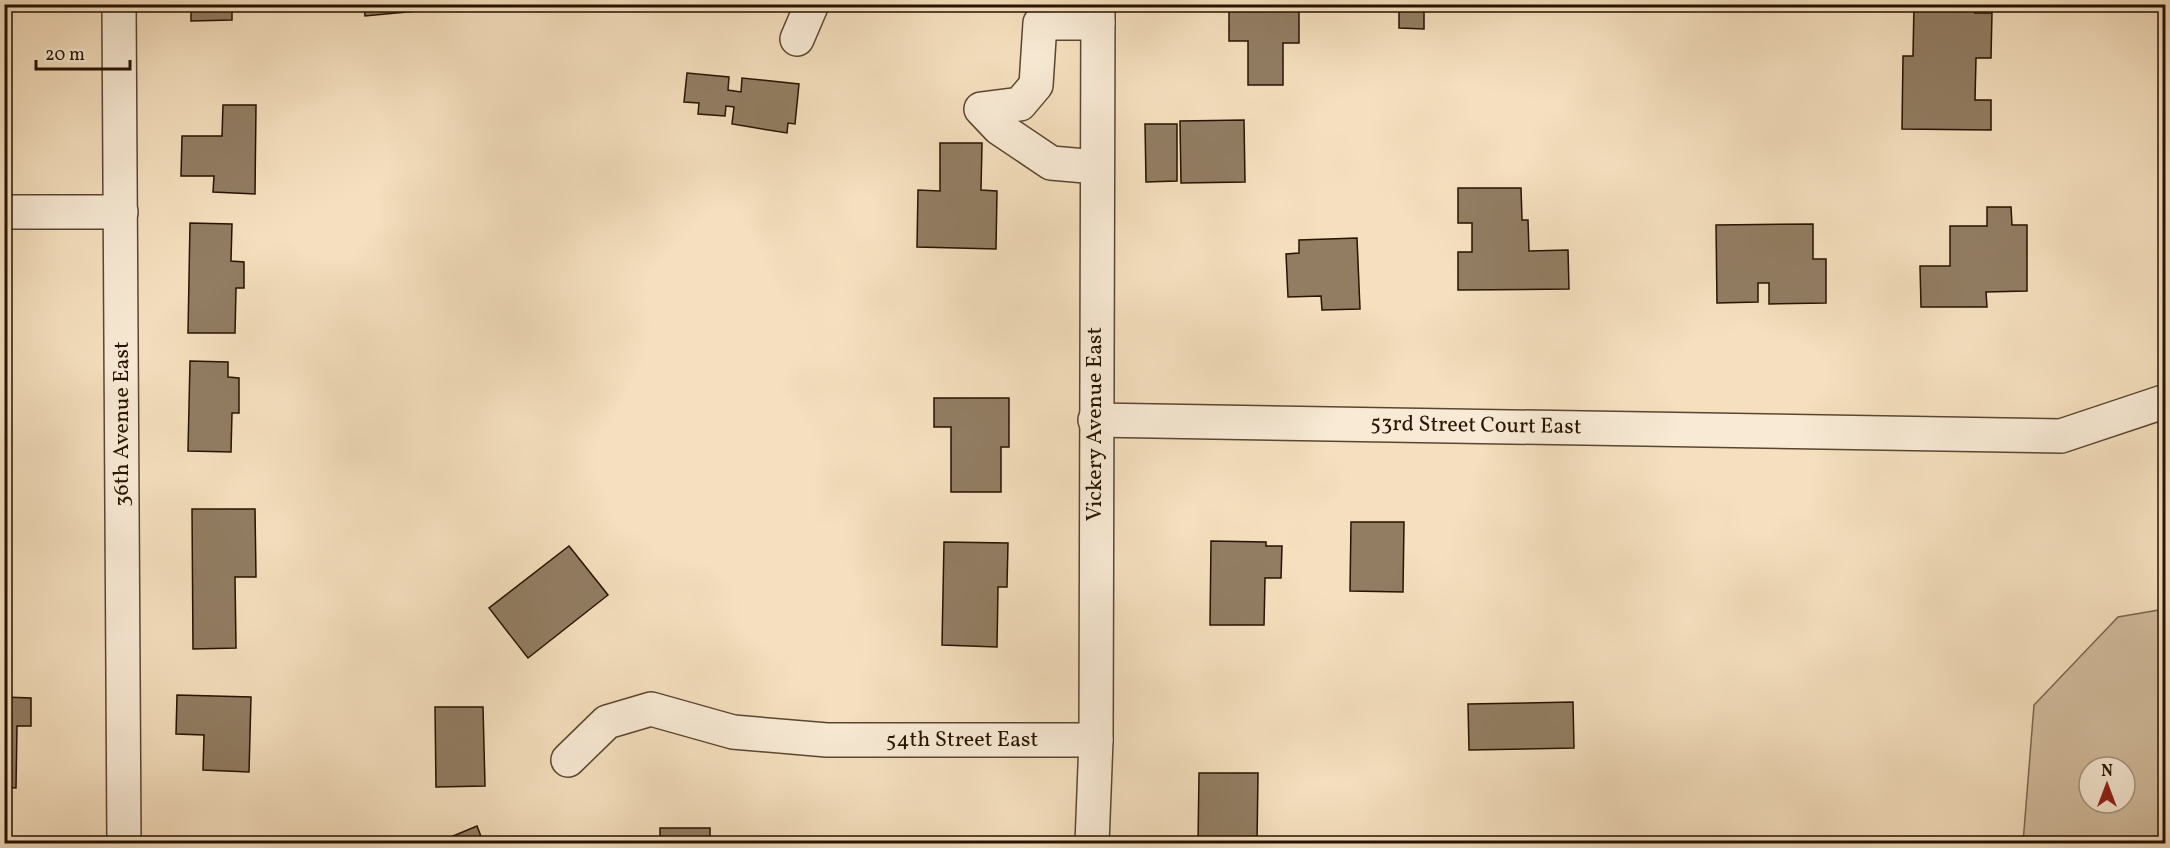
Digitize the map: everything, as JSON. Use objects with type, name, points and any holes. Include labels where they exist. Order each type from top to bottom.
[{"type":"street","name":"36th Avenue East","points":[[119,4],[124,843]]},
{"type":"street","points":[[796,39],[812,4]]},
{"type":"street","points":[[1096,167],[1051,163],[999,128],[981,109],[1020,104],[1036,85],[1040,23],[1098,14]]},
{"type":"street","name":"Vickery Avenue East","points":[[1092,843],[1096,740],[1095,420],[1098,14]]},
{"type":"street","points":[[4,212],[121,212]]},
{"type":"street","name":"53rd Street Court East","points":[[1095,420],[2061,436],[2166,401]]},
{"type":"street","name":"54th Street East","points":[[568,760],[607,722],[651,710],[680,715],[733,732],[828,740],[1096,740]]},
{"type":"shaded area","points":[[2165,609],[2165,843],[2023,843],[2034,705],[2118,617]]},
{"type":"building","points":[[191,4],[232,4],[232,20],[191,21]]},
{"type":"building","points":[[364,4],[417,4],[417,11],[365,16]]},
{"type":"building","points":[[1229,4],[1299,4],[1299,43],[1283,43],[1283,85],[1248,85],[1248,41],[1229,41]]},
{"type":"building","points":[[1399,4],[1424,4],[1424,29],[1399,28]]},
{"type":"building","points":[[1914,4],[1976,4],[1975,13],[1992,13],[1991,58],[1976,58],[1975,100],[1991,100],[1991,130],[1902,129],[1903,56],[1913,56]]},
{"type":"building","points":[[687,73],[729,77],[728,90],[741,92],[742,78],[799,84],[795,124],[788,123],[787,133],[732,124],[734,107],[726,106],[725,116],[698,114],[699,103],[684,102]]},
{"type":"building","points":[[223,105],[256,105],[255,194],[213,192],[214,176],[181,176],[182,136],[222,136]]},
{"type":"building","points":[[1244,120],[1245,182],[1181,183],[1180,121]]},
{"type":"building","points":[[1145,124],[1177,124],[1177,181],[1146,182]]},
{"type":"building","points":[[940,143],[982,143],[981,190],[997,191],[996,249],[917,247],[918,190],[940,191]]},
{"type":"building","points":[[1458,188],[1521,188],[1522,220],[1528,220],[1529,251],[1568,250],[1569,289],[1458,290],[1458,252],[1472,252],[1472,223],[1458,223]]},
{"type":"building","points":[[1987,207],[2011,207],[2012,225],[2027,225],[2027,291],[1986,292],[1987,307],[1921,307],[1920,266],[1950,266],[1950,226],[1987,226]]},
{"type":"building","points":[[190,223],[232,224],[231,261],[244,262],[244,288],[236,288],[235,333],[188,333]]},
{"type":"building","points":[[1813,224],[1813,259],[1826,259],[1826,303],[1769,304],[1769,283],[1758,283],[1758,302],[1717,303],[1716,225]]},
{"type":"building","points":[[1357,238],[1360,309],[1322,310],[1321,296],[1288,297],[1286,254],[1299,253],[1299,240]]},
{"type":"building","points":[[190,361],[228,362],[228,377],[239,378],[239,413],[232,413],[231,452],[188,451]]},
{"type":"building","points":[[934,398],[1009,398],[1009,447],[1001,447],[1001,492],[951,492],[951,427],[934,427]]},
{"type":"building","points":[[192,509],[255,509],[256,577],[235,577],[236,648],[193,649]]},
{"type":"building","points":[[1351,522],[1404,522],[1403,592],[1350,591]]},
{"type":"building","points":[[1211,541],[1266,542],[1266,546],[1282,546],[1281,578],[1265,578],[1264,625],[1210,625]]},
{"type":"building","points":[[944,542],[1008,543],[1007,587],[998,587],[997,647],[942,645]]},
{"type":"building","points":[[569,546],[608,595],[528,658],[489,608]]},
{"type":"building","points":[[177,695],[251,697],[249,772],[203,770],[204,735],[176,734]]},
{"type":"building","points":[[4,697],[31,698],[31,726],[17,726],[16,788],[4,787]]},
{"type":"building","points":[[1573,702],[1574,748],[1469,750],[1468,704]]},
{"type":"building","points":[[435,707],[483,707],[485,786],[436,787]]},
{"type":"building","points":[[1199,773],[1258,773],[1257,844],[1198,844]]},
{"type":"building","points":[[477,826],[484,844],[434,844]]},
{"type":"building","points":[[660,828],[710,828],[710,844],[660,844]]},
{"type":"building","points":[[187,837],[240,838],[240,844],[187,844]]}]
